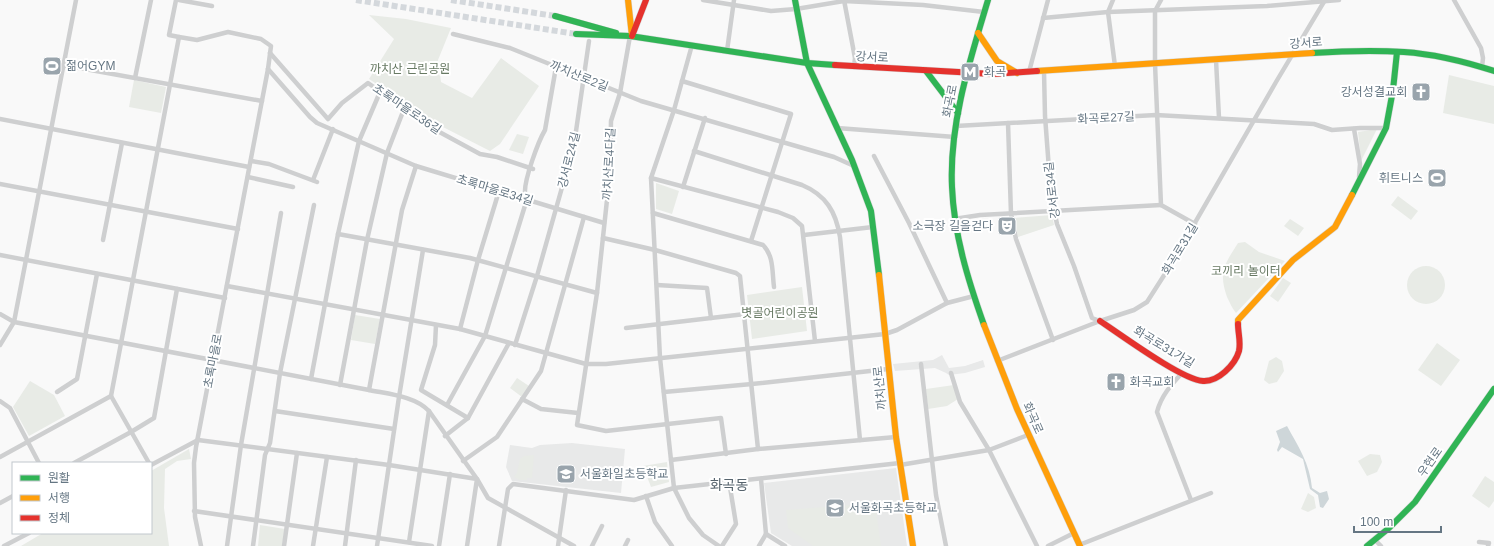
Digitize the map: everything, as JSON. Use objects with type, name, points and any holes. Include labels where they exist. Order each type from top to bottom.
[{"type":"main road","points":[[628,0],[631,36]]},
{"type":"main road","points":[[631,36],[646,0]]},
{"type":"main road","name":"까치산로","points":[[795,0],[807,63],[854,166],[871,211],[896,437],[913,546]]},
{"type":"main road","name":"화곡로","points":[[988,0],[966,72],[958,113],[952,165],[954,219],[964,266],[997,361],[1028,435],[1080,545]]},
{"type":"main road","name":"강서로","points":[[555,16],[631,36]]},
{"type":"main road","points":[[978,33],[997,61],[1017,72]]},
{"type":"main road","name":"강서로","points":[[576,34],[631,36],[807,63],[854,67],[993,74],[1349,51],[1397,52],[1450,60],[1494,70]]},
{"type":"main road","points":[[1386,128],[1393,90],[1397,52]]},
{"type":"main road","points":[[926,71],[958,113]]},
{"type":"main road","name":"화곡로31가길","points":[[1100,321],[1182,373],[1202,381],[1212,379],[1222,374],[1237,356],[1239,351],[1238,320],[1293,260],[1335,227],[1386,128]]},
{"type":"main road","name":"우현로","points":[[1367,546],[1389,528],[1415,502],[1494,389]]},
{"type":"street","points":[[0,346],[14,322],[76,0]]},
{"type":"street","points":[[135,78],[151,0]]},
{"type":"street","points":[[149,462],[111,396],[179,37],[169,35],[177,0],[212,6]]},
{"type":"street","points":[[703,0],[733,2],[771,11],[796,9],[844,0],[926,2],[984,12]]},
{"type":"street","points":[[844,0],[855,58],[854,67]]},
{"type":"street","points":[[1029,72],[1048,0]]},
{"type":"street","points":[[1113,0],[1108,12],[1114,66]]},
{"type":"street","points":[[1161,0],[1155,11],[1156,115],[1161,205]]},
{"type":"street","points":[[1260,6],[1264,0]]},
{"type":"street","points":[[1043,18],[1108,12],[1260,6],[1339,0]]},
{"type":"street","points":[[1454,0],[1481,48],[1483,58],[1482,67]]},
{"type":"street","name":"화곡로31길","points":[[997,361],[1100,321],[1134,310],[1147,302],[1195,224],[1324,1]]},
{"type":"street","points":[[727,51],[733,2]]},
{"type":"street","name":"초록마을로","points":[[179,37],[197,40],[228,32],[261,39],[271,46],[250,167],[196,447],[194,463],[194,517],[201,546]]},
{"type":"street","name":"까치산로2길","points":[[453,34],[510,48],[641,101],[782,141],[834,157],[854,166]]},
{"type":"street","name":"까치산로4다길","points":[[631,36],[620,93],[611,121],[610,172],[597,293],[577,425],[606,431],[667,424]]},
{"type":"street","name":"강서로24길","points":[[515,345],[537,276],[574,145],[589,41]]},
{"type":"street","points":[[692,45],[674,110],[651,178],[660,358],[674,488],[689,518],[703,535],[720,546],[736,524],[729,481]]},
{"type":"street","points":[[270,53],[328,119],[324,126]]},
{"type":"street","points":[[1216,60],[1220,118]]},
{"type":"street","points":[[63,65],[262,101]]},
{"type":"street","points":[[447,405],[485,336],[507,268],[527,199],[524,194],[540,138],[545,130],[556,67]]},
{"type":"street","name":"초록마을로34길","points":[[268,69],[317,123],[416,166],[604,223]]},
{"type":"street","name":"강서로34길","points":[[1044,71],[1051,196],[1054,212],[1057,224],[1074,266],[1092,318],[1100,321]]},
{"type":"street","points":[[682,81],[791,114],[751,241]]},
{"type":"street","name":"초록마을로36길","points":[[328,119],[342,103],[368,84],[432,128],[480,154],[497,157],[531,169]]},
{"type":"street","points":[[311,379],[338,234],[359,141],[380,92]]},
{"type":"street","points":[[340,385],[367,240],[387,153],[404,109]]},
{"type":"street","name":"화곡로27길","points":[[956,126],[1156,115],[1256,119],[1314,124],[1332,130],[1386,128]]},
{"type":"street","points":[[684,187],[704,118]]},
{"type":"street","points":[[0,119],[250,167]]},
{"type":"street","points":[[1008,123],[1010,214],[1016,240],[1053,340]]},
{"type":"street","points":[[837,128],[955,137]]},
{"type":"street","points":[[1354,129],[1360,171],[1358,183]]},
{"type":"street","points":[[251,161],[269,164],[315,181],[333,130]]},
{"type":"street","points":[[103,240],[122,143]]},
{"type":"street","points":[[694,151],[814,190],[828,204],[833,212],[839,230],[860,440]]},
{"type":"street","points":[[874,156],[909,223],[947,303]]},
{"type":"street","points":[[369,390],[402,210],[416,166]]},
{"type":"street","points":[[248,177],[293,187]]},
{"type":"street","points":[[651,178],[761,207],[793,218],[802,226],[814,341]]},
{"type":"street","points":[[0,184],[238,229]]},
{"type":"street","points":[[460,329],[478,260],[499,191]]},
{"type":"street","points":[[253,546],[265,455],[275,411],[280,373],[314,205]]},
{"type":"street","points":[[954,219],[980,215],[1161,205],[1195,224]]},
{"type":"street","points":[[227,546],[241,446],[281,212]]},
{"type":"street","points":[[653,213],[763,245],[771,256],[774,287]]},
{"type":"street","points":[[464,461],[496,437],[541,371],[584,217]]},
{"type":"street","points":[[804,235],[873,227]]},
{"type":"street","points":[[338,234],[478,260],[597,293]]},
{"type":"street","points":[[603,238],[655,250],[736,273],[740,276],[758,449]]},
{"type":"street","points":[[377,546],[423,250]]},
{"type":"street","points":[[0,255],[225,298]]},
{"type":"street","points":[[57,392],[77,379],[97,274]]},
{"type":"street","points":[[657,285],[706,288],[711,318]]},
{"type":"street","points":[[227,286],[460,329],[586,364],[606,364],[885,334],[897,330],[947,303],[974,296]]},
{"type":"street","points":[[76,462],[154,418],[167,352],[177,289]]},
{"type":"street","points":[[0,314],[14,322],[369,390],[416,401],[429,411],[477,478],[488,498],[574,546]]},
{"type":"street","points":[[626,328],[744,314]]},
{"type":"street","points":[[436,325],[435,345],[421,390],[468,418]]},
{"type":"street","points":[[446,436],[468,418],[509,343]]},
{"type":"street","points":[[921,364],[936,495],[946,546]]},
{"type":"street","points":[[664,392],[888,369]]},
{"type":"street","points":[[952,372],[960,402],[989,450],[1037,546]]},
{"type":"street","points":[[1182,373],[1160,402],[1157,412],[1191,500]]},
{"type":"street","points":[[0,457],[111,396]]},
{"type":"street","points":[[522,399],[541,409],[578,414]]},
{"type":"street","points":[[0,401],[10,408],[38,462]]},
{"type":"street","points":[[275,411],[394,429]]},
{"type":"street","points":[[409,542],[429,411]]},
{"type":"street","points":[[667,424],[720,418],[726,454]]},
{"type":"street","points":[[499,546],[508,489],[513,484],[634,500],[674,488],[932,460],[989,450],[1028,435]]},
{"type":"street","points":[[671,460],[758,449],[896,437]]},
{"type":"street","points":[[152,463],[198,440],[267,450],[389,464],[477,478]]},
{"type":"street","points":[[284,546],[297,453]]},
{"type":"street","points":[[313,546],[328,457]]},
{"type":"street","points":[[345,546],[356,460]]},
{"type":"street","points":[[439,546],[450,474]]},
{"type":"street","points":[[467,546],[477,478]]},
{"type":"street","points":[[759,546],[766,534],[761,479]]},
{"type":"street","points":[[558,546],[566,490]]},
{"type":"street","points":[[1080,545],[1211,493]]},
{"type":"street","points":[[646,496],[655,522],[672,546]]},
{"type":"street","points":[[0,503],[12,497]]},
{"type":"street","points":[[194,511],[432,546]]},
{"type":"street","points":[[592,546],[602,526]]},
{"type":"street","points":[[1048,546],[1074,533]]},
{"type":"street","points":[[4,546],[27,534]]},
{"type":"street","points":[[766,534],[785,546]]},
{"type":"street","points":[[625,546],[628,540]]},
{"type":"street","points":[[1375,540],[1381,546]]},
{"type":"street","points":[[1479,542],[1488,544],[1488,546]]},
{"type":"shaded area","points":[[942,355],[949,368],[965,366],[983,360],[985,367],[965,373],[949,375],[935,368],[895,371],[893,364],[933,360]]},
{"type":"shaded area","points":[[1287,426],[1306,463],[1312,488],[1320,493],[1327,491],[1329,499],[1323,508],[1320,507],[1318,495],[1310,489],[1303,459],[1282,447],[1278,452],[1277,450],[1280,442],[1276,431]]},
{"type":"shaded area","name":"서울화일초등학교","points":[[572,443],[625,449],[621,493],[512,481],[506,467],[510,445],[532,448],[540,445]]},
{"type":"shaded area","name":"서울화곡초등학교","points":[[896,468],[907,546],[792,546],[771,533],[764,483]]},
{"type":"green space","name":"까치산 근린공원","points":[[369,15],[406,19],[451,28],[438,60],[441,82],[472,98],[501,58],[539,86],[500,144],[490,151],[441,126],[369,79],[394,39]]},
{"type":"green space","points":[[1449,75],[1494,86],[1494,124],[1443,113]]},
{"type":"green space","points":[[134,80],[166,87],[161,113],[129,107]]},
{"type":"green space","points":[[1377,129],[1361,161],[1358,132]]},
{"type":"green space","points":[[517,134],[529,137],[523,154],[509,150]]},
{"type":"green space","points":[[656,183],[679,191],[672,214],[656,209]]},
{"type":"green space","points":[[1398,196],[1418,211],[1411,220],[1391,205]]},
{"type":"green space","points":[[1052,215],[1054,225],[1018,237],[1014,218]]},
{"type":"green space","points":[[1290,219],[1304,228],[1298,236],[1284,226]]},
{"type":"green space","name":"코끼리 놀이터","points":[[1245,242],[1259,252],[1285,261],[1236,313],[1224,288],[1223,274],[1226,262],[1238,243]]},
{"type":"green space","points":[[1422,266],[1430,266],[1440,271],[1444,278],[1444,292],[1440,299],[1430,304],[1422,304],[1412,299],[1410,296],[1407,289],[1407,281],[1412,271],[1415,269]]},
{"type":"green space","points":[[1283,278],[1291,283],[1278,302],[1270,296]]},
{"type":"green space","name":"볏골어린이공원","points":[[802,287],[807,331],[752,339],[747,295]]},
{"type":"green space","points":[[355,315],[380,319],[375,344],[351,340]]},
{"type":"green space","points":[[1437,343],[1460,360],[1441,386],[1418,370]]},
{"type":"green space","points":[[1276,357],[1282,361],[1284,371],[1277,382],[1269,384],[1264,380],[1269,361]]},
{"type":"green space","points":[[517,378],[529,386],[522,397],[510,388]]},
{"type":"green space","points":[[30,381],[54,395],[65,416],[29,436],[13,407]]},
{"type":"green space","points":[[954,385],[958,399],[947,406],[928,409],[926,389]]},
{"type":"green space","points":[[189,449],[191,459],[177,461],[165,469],[164,508],[169,546],[21,546],[41,534],[152,534],[152,470]]},
{"type":"green space","points":[[1370,454],[1380,455],[1382,462],[1377,472],[1367,476],[1358,461]]},
{"type":"green space","points":[[534,455],[532,478],[520,480],[514,477],[517,473],[520,459],[524,456]]},
{"type":"green space","points":[[667,462],[669,482],[651,487],[643,466]]},
{"type":"green space","points":[[1485,476],[1494,482],[1494,501],[1489,508],[1472,496]]},
{"type":"green space","points":[[1308,493],[1314,497],[1316,508],[1308,512],[1301,509]]},
{"type":"green space","points":[[875,503],[881,546],[813,546],[788,528],[786,510]]},
{"type":"green space","points":[[260,525],[285,529],[282,546],[258,546]]},
{"type":"tunnel","points":[[356,0],[576,34]]},
{"type":"tunnel","points":[[451,0],[555,16]]},
{"type":"traffic: fast","points":[[795,0],[807,63],[852,160],[871,211],[879,275]]},
{"type":"traffic: fast","points":[[984,325],[967,274],[959,240],[953,205],[952,163],[957,116],[962,92],[988,0]]},
{"type":"traffic: fast","points":[[555,16],[616,33]]},
{"type":"traffic: fast","points":[[576,34],[630,36],[807,63],[835,65]]},
{"type":"traffic: fast","points":[[1312,53],[1347,51],[1392,51],[1415,53],[1450,59],[1494,71]]},
{"type":"traffic: fast","points":[[1352,195],[1386,128],[1393,90],[1397,52]]},
{"type":"traffic: fast","points":[[926,71],[958,113]]},
{"type":"traffic: fast","points":[[1367,546],[1389,528],[1415,502],[1494,389]]},
{"type":"traffic: slow","points":[[628,0],[632,36]]},
{"type":"traffic: slow","points":[[978,33],[997,61],[1017,73]]},
{"type":"traffic: slow","points":[[1037,71],[1312,53]]},
{"type":"traffic: slow","points":[[1238,324],[1238,320],[1293,260],[1335,227],[1352,195]]},
{"type":"traffic: slow","points":[[879,275],[896,437],[913,546]]},
{"type":"traffic: slow","points":[[984,325],[1017,409],[1080,546]]},
{"type":"traffic: jam","points":[[632,36],[646,0]]},
{"type":"traffic: jam","points":[[835,65],[993,74],[1037,71]]},
{"type":"traffic: jam","points":[[1100,321],[1166,365],[1193,379],[1203,381],[1209,381],[1220,376],[1234,362],[1240,348],[1238,324]]},
{"type":"place","name":"젊어GYM","points":[[52,66]]},
{"type":"place","name":"화곡","points":[[970,72]]},
{"type":"place","name":"강서성결교회","points":[[1421,92]]},
{"type":"place","name":"휘트니스","points":[[1437,178]]},
{"type":"place","name":"소극장 길을걷다","points":[[1007,226]]},
{"type":"place","name":"화곡교회","points":[[1116,382]]},
{"type":"place","name":"서울화일초등학교","points":[[566,474]]},
{"type":"place","name":"서울화곡초등학교","points":[[835,508]]},
{"type":"district","name":"화곡동","points":[[729,485]]}]
